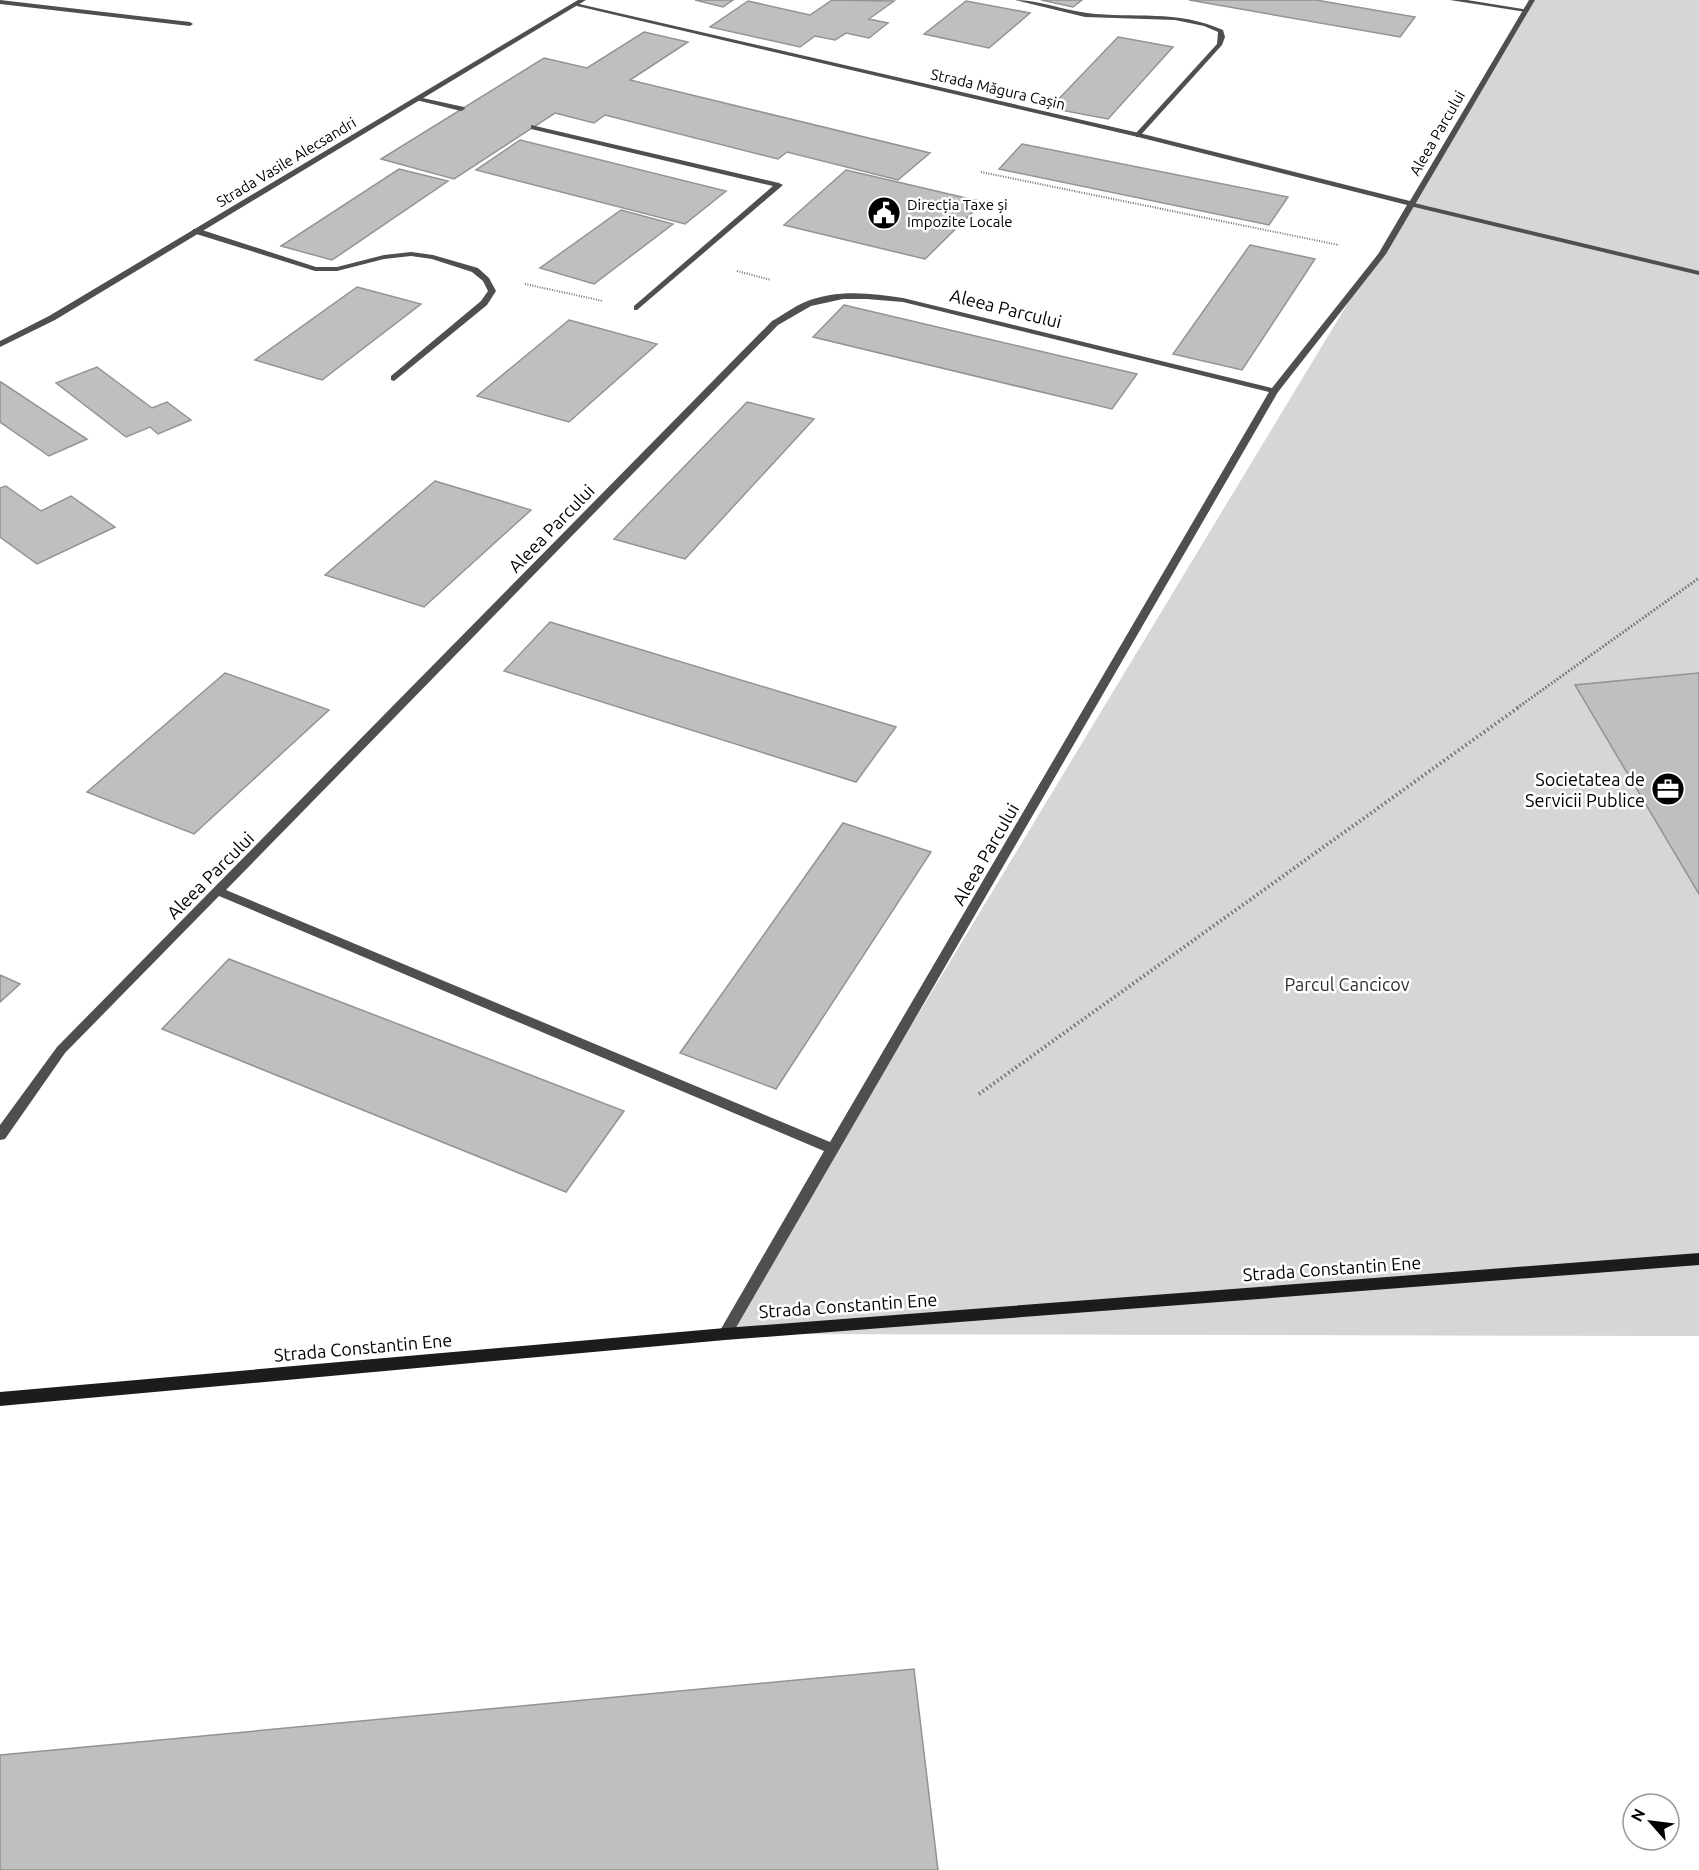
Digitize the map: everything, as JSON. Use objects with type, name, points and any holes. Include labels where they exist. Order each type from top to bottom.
[{"type":"main road","name":"Strada Constantin Ene","points":[[0,1400],[725,1334],[1699,1259]]},
{"type":"street","points":[[1018,0],[1092,16],[1167,18],[1201,23],[1221,31],[1220,44],[1139,135]]},
{"type":"street","points":[[1453,0],[1526,10]]},
{"type":"street","name":"Aleea Parcului","points":[[725,1334],[1274,391],[1382,254],[1532,0]]},
{"type":"street","points":[[0,2],[190,24]]},
{"type":"street","name":"Strada Măgura Cașin","points":[[580,2],[1139,135],[1699,273]]},
{"type":"street","name":"Strada Vasile Alecsandri","points":[[0,344],[52,318],[580,2]]},
{"type":"street","points":[[418,99],[461,109]]},
{"type":"street","points":[[534,127],[779,185],[637,308]]},
{"type":"street","points":[[196,231],[315,269],[337,269],[384,257],[411,254],[433,257],[475,270],[486,280],[492,291],[484,303],[394,378]]},
{"type":"street","name":"Aleea Parcului","points":[[0,1135],[61,1050],[775,323],[808,304],[838,297],[872,296],[903,300],[1274,391]]},
{"type":"street","points":[[218,891],[833,1149]]},
{"type":"path","points":[[981,172],[1382,254]]},
{"type":"path","points":[[693,260],[771,280]]},
{"type":"path","points":[[486,280],[532,284],[637,308]]},
{"type":"path","points":[[979,1094],[1699,578]]},
{"type":"green space","name":"Parcul Cancicov","points":[[1531,0],[1699,0],[1699,1336],[725,1334]]},
{"type":"building","points":[[695,0],[733,0],[723,7]]},
{"type":"building","points":[[832,0],[894,1],[869,19],[888,23],[869,38],[846,33],[835,40],[815,36],[800,47],[710,27],[748,1],[810,15]]},
{"type":"building","points":[[1041,0],[1082,0],[1073,7]]},
{"type":"building","points":[[1189,0],[1316,0],[1415,17],[1400,37]]},
{"type":"building","points":[[966,1],[1030,13],[989,48],[924,34]]},
{"type":"building","points":[[644,32],[688,42],[630,80],[930,153],[898,180],[787,152],[778,159],[605,115],[594,123],[555,113],[454,179],[381,159],[544,58],[587,68]]},
{"type":"building","points":[[1118,37],[1173,47],[1108,119],[1050,108]]},
{"type":"building","points":[[520,140],[726,191],[685,224],[476,170]]},
{"type":"building","points":[[1022,144],[1288,197],[1269,225],[999,169]]},
{"type":"building","points":[[399,169],[448,181],[332,260],[281,246]]},
{"type":"building","name":"Direcția Taxe și Impozite Locale","points":[[846,170],[983,202],[925,259],[784,225]]},
{"type":"building","points":[[621,210],[673,224],[594,284],[540,268]]},
{"type":"building","points":[[1250,245],[1315,259],[1242,370],[1173,354]]},
{"type":"building","points":[[357,287],[421,304],[322,380],[255,360]]},
{"type":"building","points":[[844,305],[1137,374],[1112,409],[813,337]]},
{"type":"building","points":[[569,320],[657,344],[569,422],[477,396]]},
{"type":"building","points":[[97,367],[152,408],[167,402],[191,420],[158,434],[150,427],[126,437],[56,383]]},
{"type":"building","points":[[0,382],[87,439],[49,456],[0,422]]},
{"type":"building","points":[[747,402],[814,419],[685,559],[614,539]]},
{"type":"building","points":[[435,481],[531,510],[424,607],[325,575]]},
{"type":"building","points":[[6,486],[41,511],[71,496],[115,527],[37,564],[0,537],[0,488]]},
{"type":"building","points":[[550,622],[896,727],[856,782],[504,671]]},
{"type":"building","points":[[225,673],[329,710],[194,834],[87,792]]},
{"type":"building","name":"Societatea de Servicii Publice","points":[[1699,673],[1699,894],[1575,685]]},
{"type":"building","points":[[843,823],[931,852],[776,1089],[680,1053]]},
{"type":"building","points":[[229,959],[624,1111],[566,1192],[162,1029]]},
{"type":"building","points":[[0,975],[20,984],[0,1002]]},
{"type":"building","points":[[914,1669],[938,1870],[0,1870],[0,1755]]},
{"type":"place","name":"Direcția Taxe și Impozite Locale","points":[[884,213]]},
{"type":"place","name":"Societatea de Servicii Publice","points":[[1668,789]]}]
